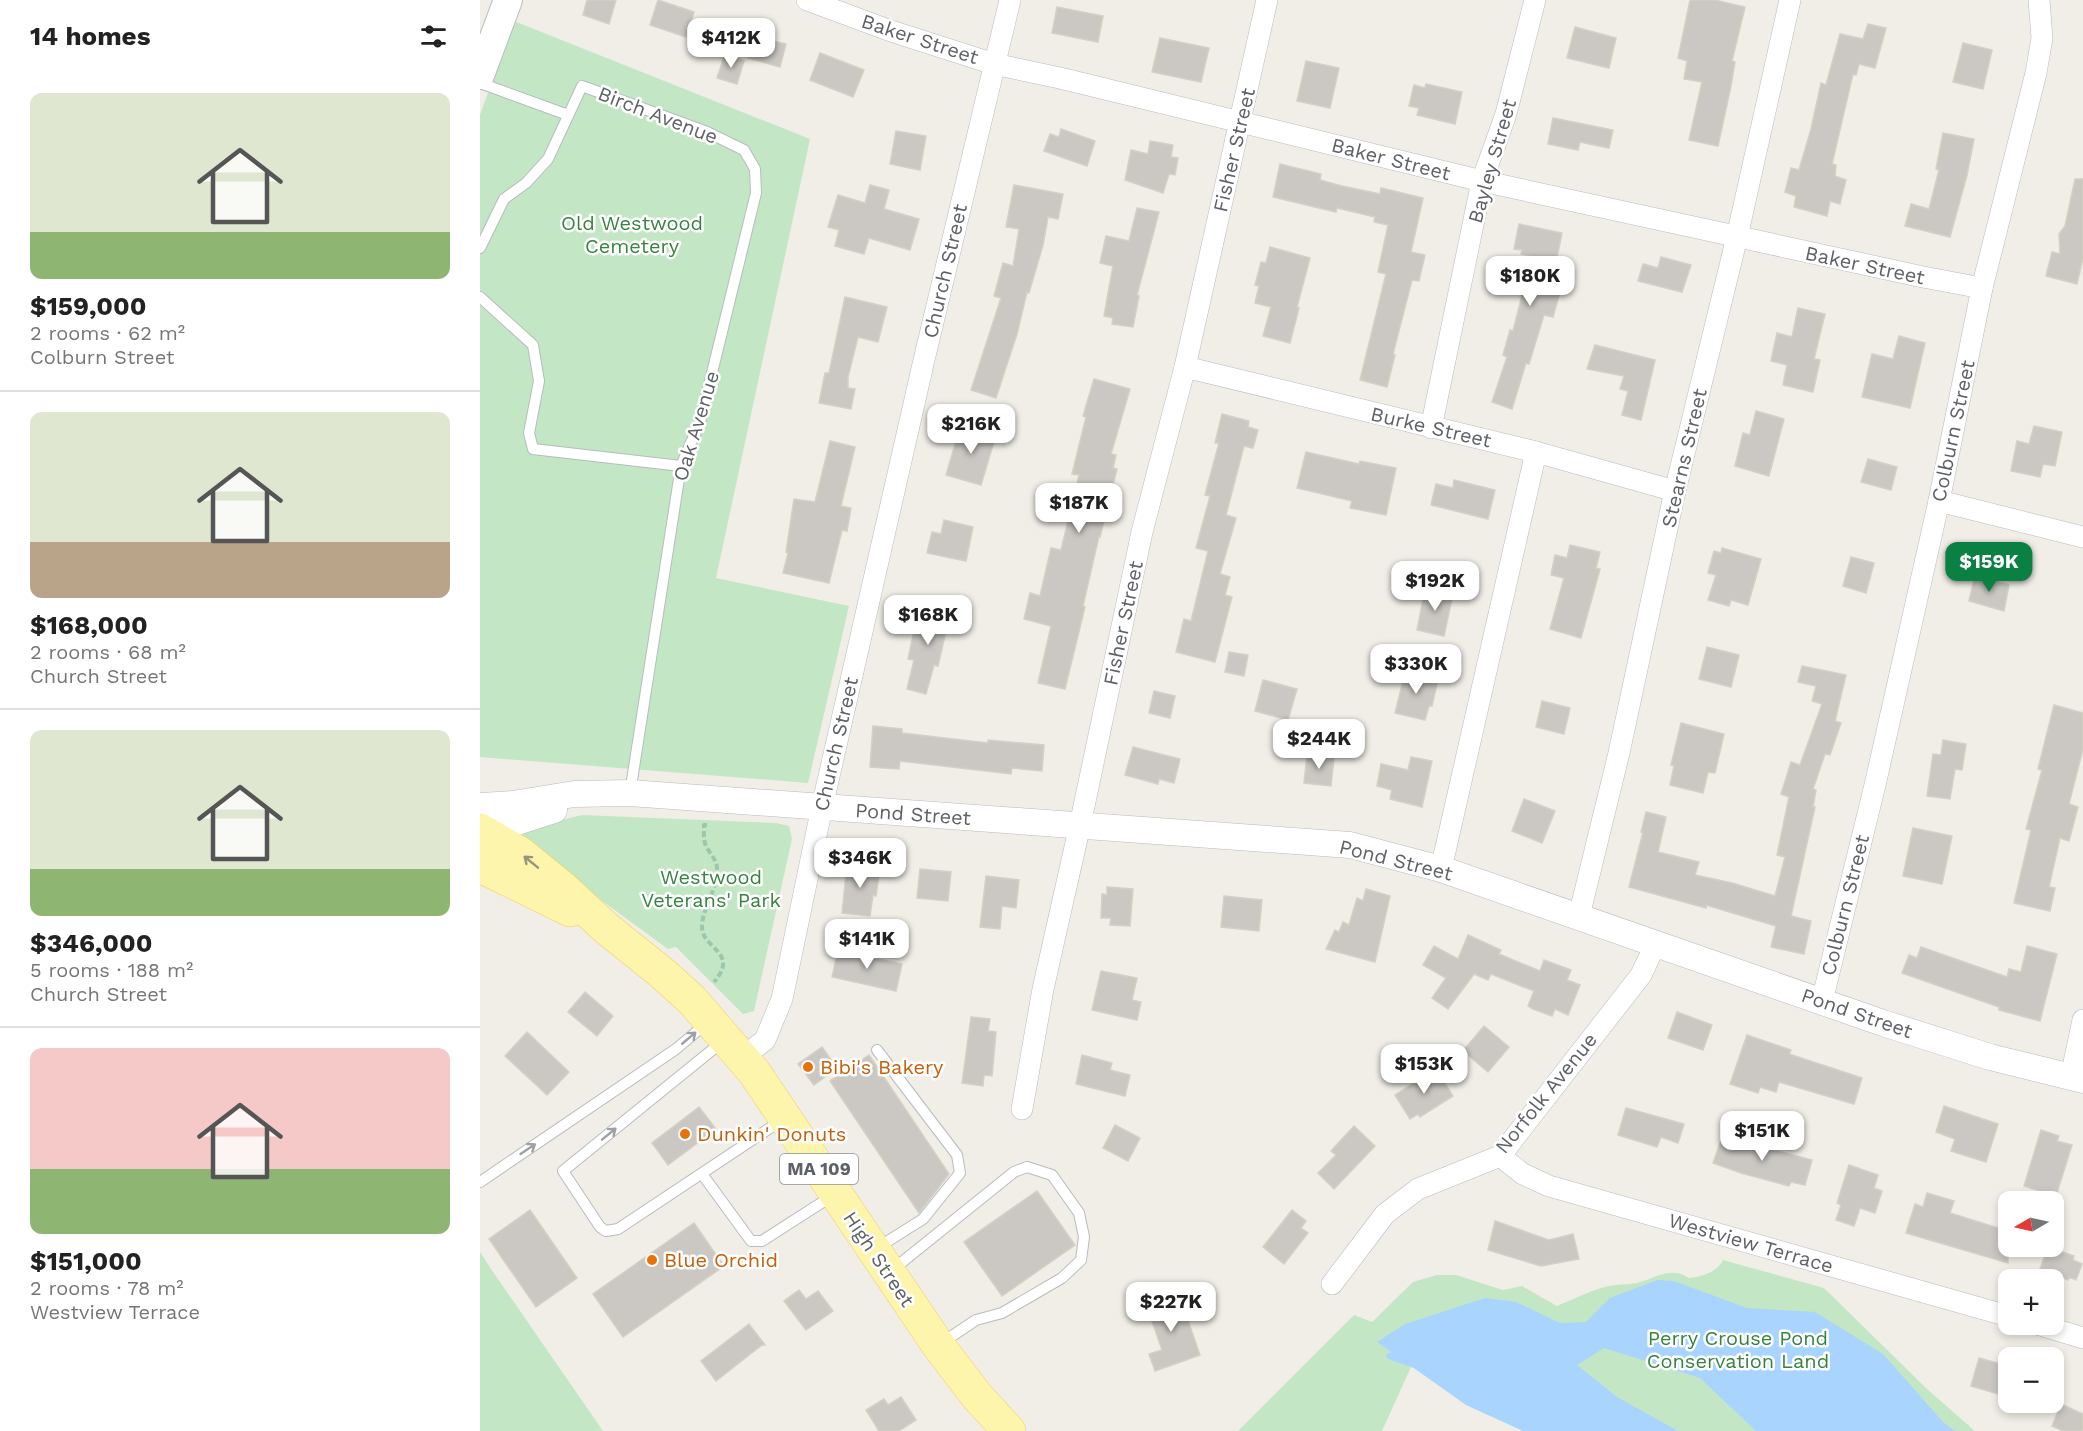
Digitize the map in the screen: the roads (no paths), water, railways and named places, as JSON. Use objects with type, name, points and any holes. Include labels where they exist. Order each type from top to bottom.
[{"type":"main road","points":[[480,75],[508,0]]},
{"type":"main road","name":"High Street","points":[[482,826],[564,889],[606,928],[662,973],[692,1000],[726,1039],[784,1118],[938,1345],[976,1395],[1009,1431]]},
{"type":"main road","name":"High Street","points":[[480,866],[606,928]]},
{"type":"street","name":"Baker Street","points":[[807,0],[891,31],[994,64],[1060,78],[1482,182],[1982,288]]},
{"type":"street","name":"Church Street","points":[[726,1039],[765,1040],[782,999],[822,807],[924,360],[1011,0]]},
{"type":"street","name":"Fisher Street","points":[[1022,1109],[1043,989],[1142,532],[1185,368],[1267,0]]},
{"type":"street","name":"Bayley Street","points":[[1431,428],[1482,182],[1506,114],[1535,0]]},
{"type":"street","name":"Stearns Street","points":[[1579,916],[1619,753],[1676,491],[1737,237],[1790,0]]},
{"type":"street","name":"Colburn Street","points":[[1822,1001],[1875,785],[1939,501],[1982,288],[2036,74],[2042,38],[2039,0]]},
{"type":"street","name":"Burke Street","points":[[1185,368],[1536,452],[1676,491]]},
{"type":"street","points":[[1441,869],[1536,452]]},
{"type":"street","points":[[1939,501],[2083,537]]},
{"type":"street","name":"Pond Street","points":[[482,826],[618,793],[1350,845],[1441,869],[1990,1057],[2077,1078]]},
{"type":"street","name":"Norfolk Avenue","points":[[1332,1284],[1385,1214],[1418,1189],[1500,1156],[1641,975],[1656,943]]},
{"type":"street","points":[[2077,1078],[2083,1020]]},
{"type":"street","name":"Westview Terrace","points":[[1500,1156],[1523,1174],[1549,1186],[1998,1313]]},
{"type":"street","points":[[2064,1332],[2083,1338]]},
{"type":"lane","points":[[480,83],[568,115],[548,159],[526,183],[504,199],[480,248]]},
{"type":"lane","name":"Birch Avenue","points":[[568,115],[582,86],[707,132],[744,150],[755,169]]},
{"type":"lane","name":"Oak Avenue","points":[[618,793],[681,466],[700,422],[715,367],[756,193],[755,169]]},
{"type":"lane","points":[[480,297],[533,345],[539,381],[529,433],[533,449],[681,466]]},
{"type":"lane","points":[[726,1039],[563,1171],[600,1227],[606,1231],[618,1229],[784,1118]]},
{"type":"lane","points":[[480,1182],[676,1049],[726,1039]]},
{"type":"lane","points":[[877,1050],[957,1155],[960,1173],[923,1219],[881,1262]]},
{"type":"lane","points":[[881,1262],[1014,1172],[1027,1167],[1052,1175],[1079,1213],[1084,1237],[1081,1260],[1062,1278],[1002,1313],[976,1320],[938,1345]]},
{"type":"lane","points":[[702,1174],[751,1241],[762,1241],[835,1194]]},
{"type":"water","points":[[1657,1280],[1674,1281],[1747,1308],[1815,1312],[1883,1354],[1943,1422],[1955,1431],[1756,1431],[1700,1378],[1604,1348],[1577,1365],[1617,1397],[1678,1431],[1523,1431],[1466,1405],[1377,1342],[1405,1324],[1485,1298],[1516,1302],[1560,1323],[1586,1322],[1610,1298]]},
{"type":"waterway","points":[[1390,1356],[1413,1364]]},
{"type":"place","name":"Bibi's Bakery","points":[[808,1067]]},
{"type":"place","name":"Dunkin' Donuts","points":[[685,1134]]},
{"type":"place","name":"Blue Orchid","points":[[652,1260]]},
{"type":"park label","name":"Old Westwood Cemetery","points":[[632,234]]},
{"type":"park label","name":"Westwood Veterans' Park","points":[[711,888]]},
{"type":"park label","name":"Perry Crouse Pond Conservation Land","points":[[1738,1350]]}]
